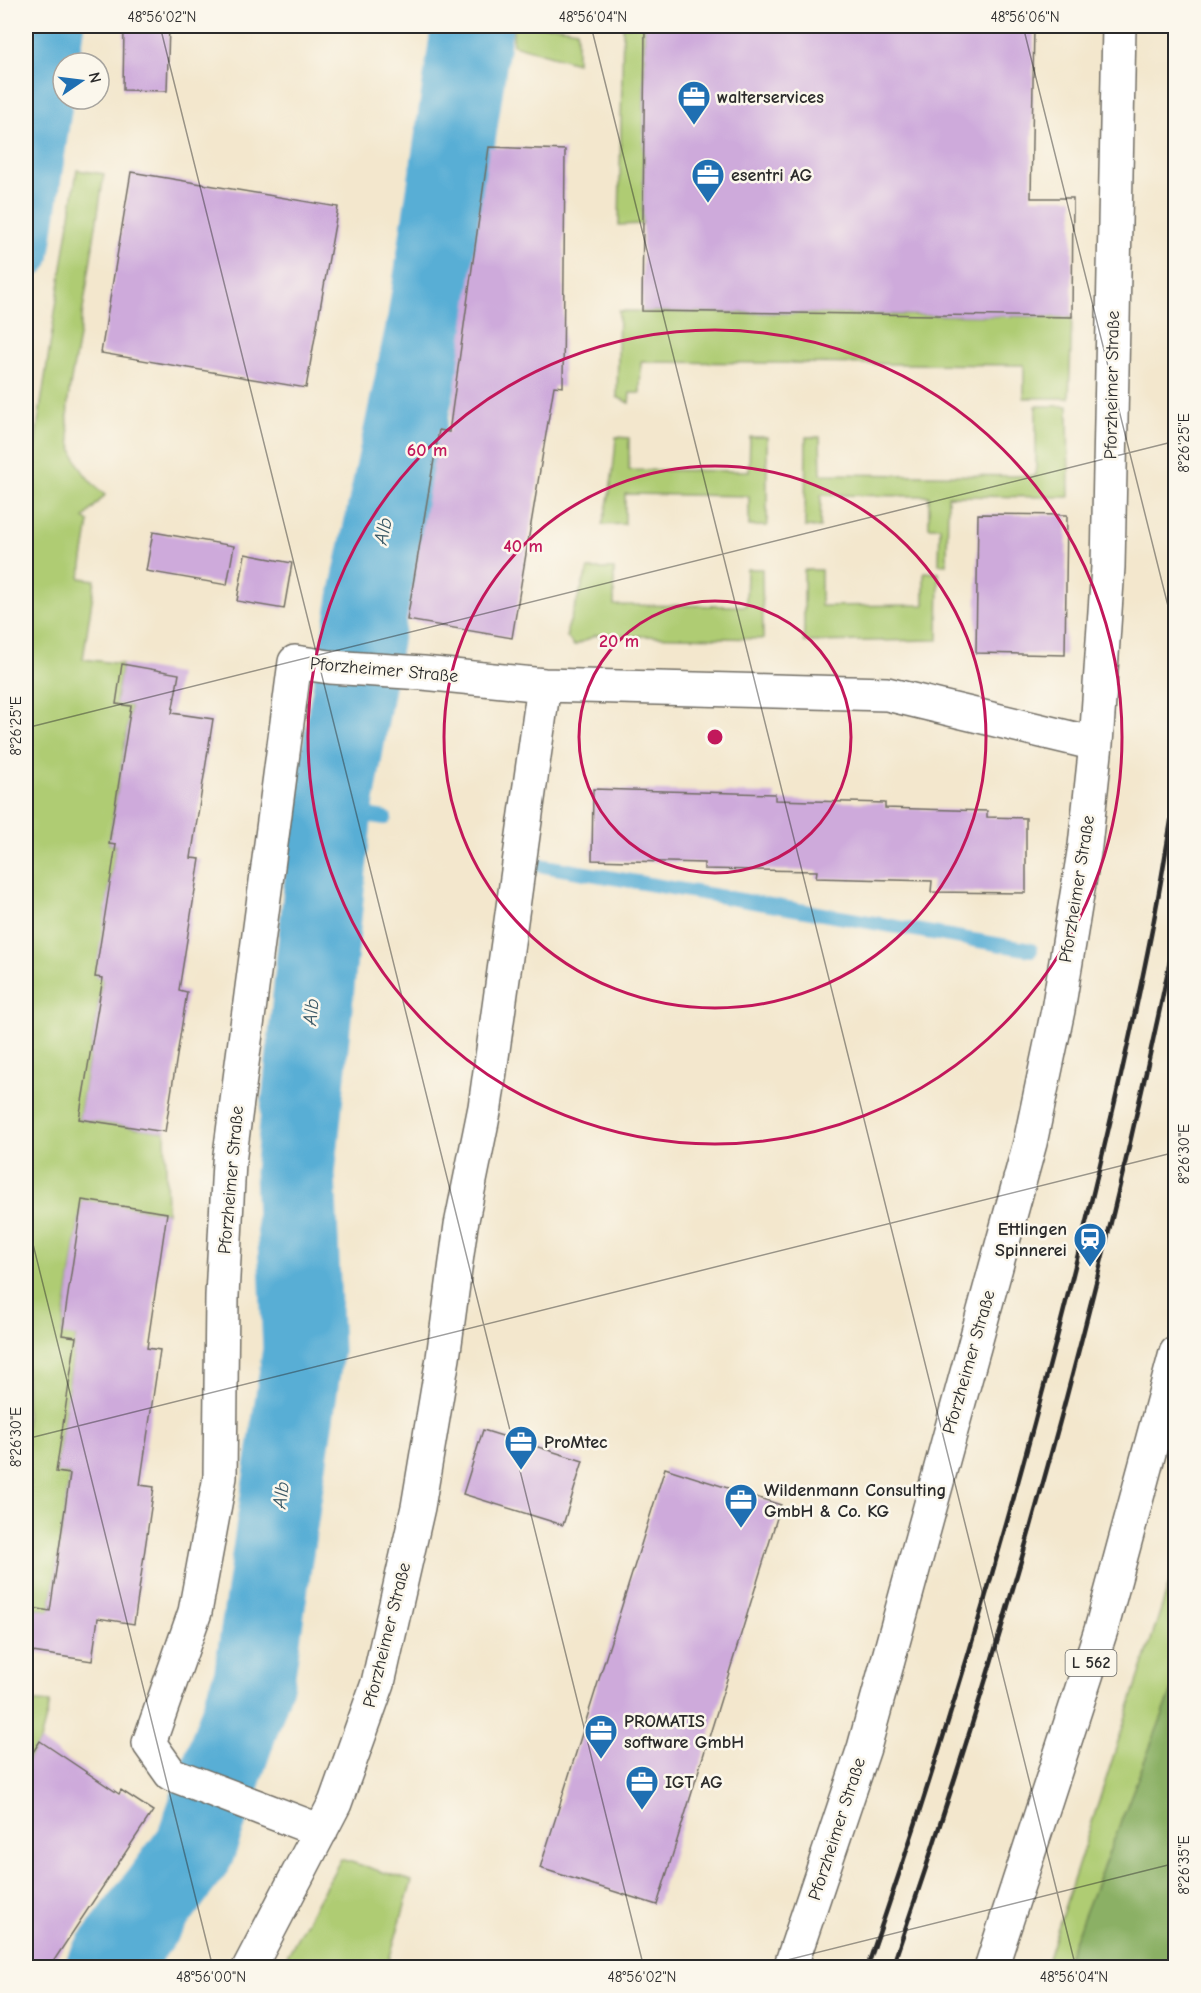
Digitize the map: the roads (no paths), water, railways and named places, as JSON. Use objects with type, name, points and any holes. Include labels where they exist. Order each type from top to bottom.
[{"type":"street","name":"Pforzheimer Straße","points":[[790,1968],[864,1748],[1030,1143],[1058,1010],[1085,846],[1096,744],[1108,567],[1119,26]]},
{"type":"street","name":"Pforzheimer Straße","points":[[321,1831],[171,1774],[149,1743],[195,1612],[220,1477],[222,1296],[229,1162],[295,662],[544,685],[887,694],[1096,744]]},
{"type":"street","name":"Pforzheimer Straße","points":[[249,1968],[335,1803],[378,1683],[418,1507],[462,1225],[485,1107],[544,685]]},
{"type":"street","name":"L 562","points":[[991,1968],[1101,1630],[1176,1353]]},
{"type":"waterway","points":[[26,255],[60,26]]},
{"type":"waterway","name":"Alb","points":[[106,1968],[195,1848],[254,1679],[303,1350],[295,1173],[332,810],[370,594],[427,325],[472,26]]},
{"type":"waterway","points":[[332,810],[385,818]]},
{"type":"waterway","points":[[533,864],[1031,950]]},
{"type":"railway","points":[[867,1968],[968,1656],[1056,1341],[1131,1033],[1176,792]]},
{"type":"railway","points":[[892,1968],[976,1712],[1051,1454],[1118,1194],[1176,932]]},
{"type":"place","name":"walterservices","points":[[694,126]]},
{"type":"place","name":"esentri AG","points":[[708,204]]},
{"type":"place","name":"Ettlingen Spinnerei","points":[[1090,1268]]},
{"type":"place","name":"ProMtec","points":[[521,1471]]},
{"type":"place","name":"Wildenmann Consulting GmbH & Co. KG","points":[[741,1529]]},
{"type":"place","name":"PROMATIS software GmbH","points":[[601,1760]]},
{"type":"place","name":"IGT AG","points":[[642,1811]]}]
